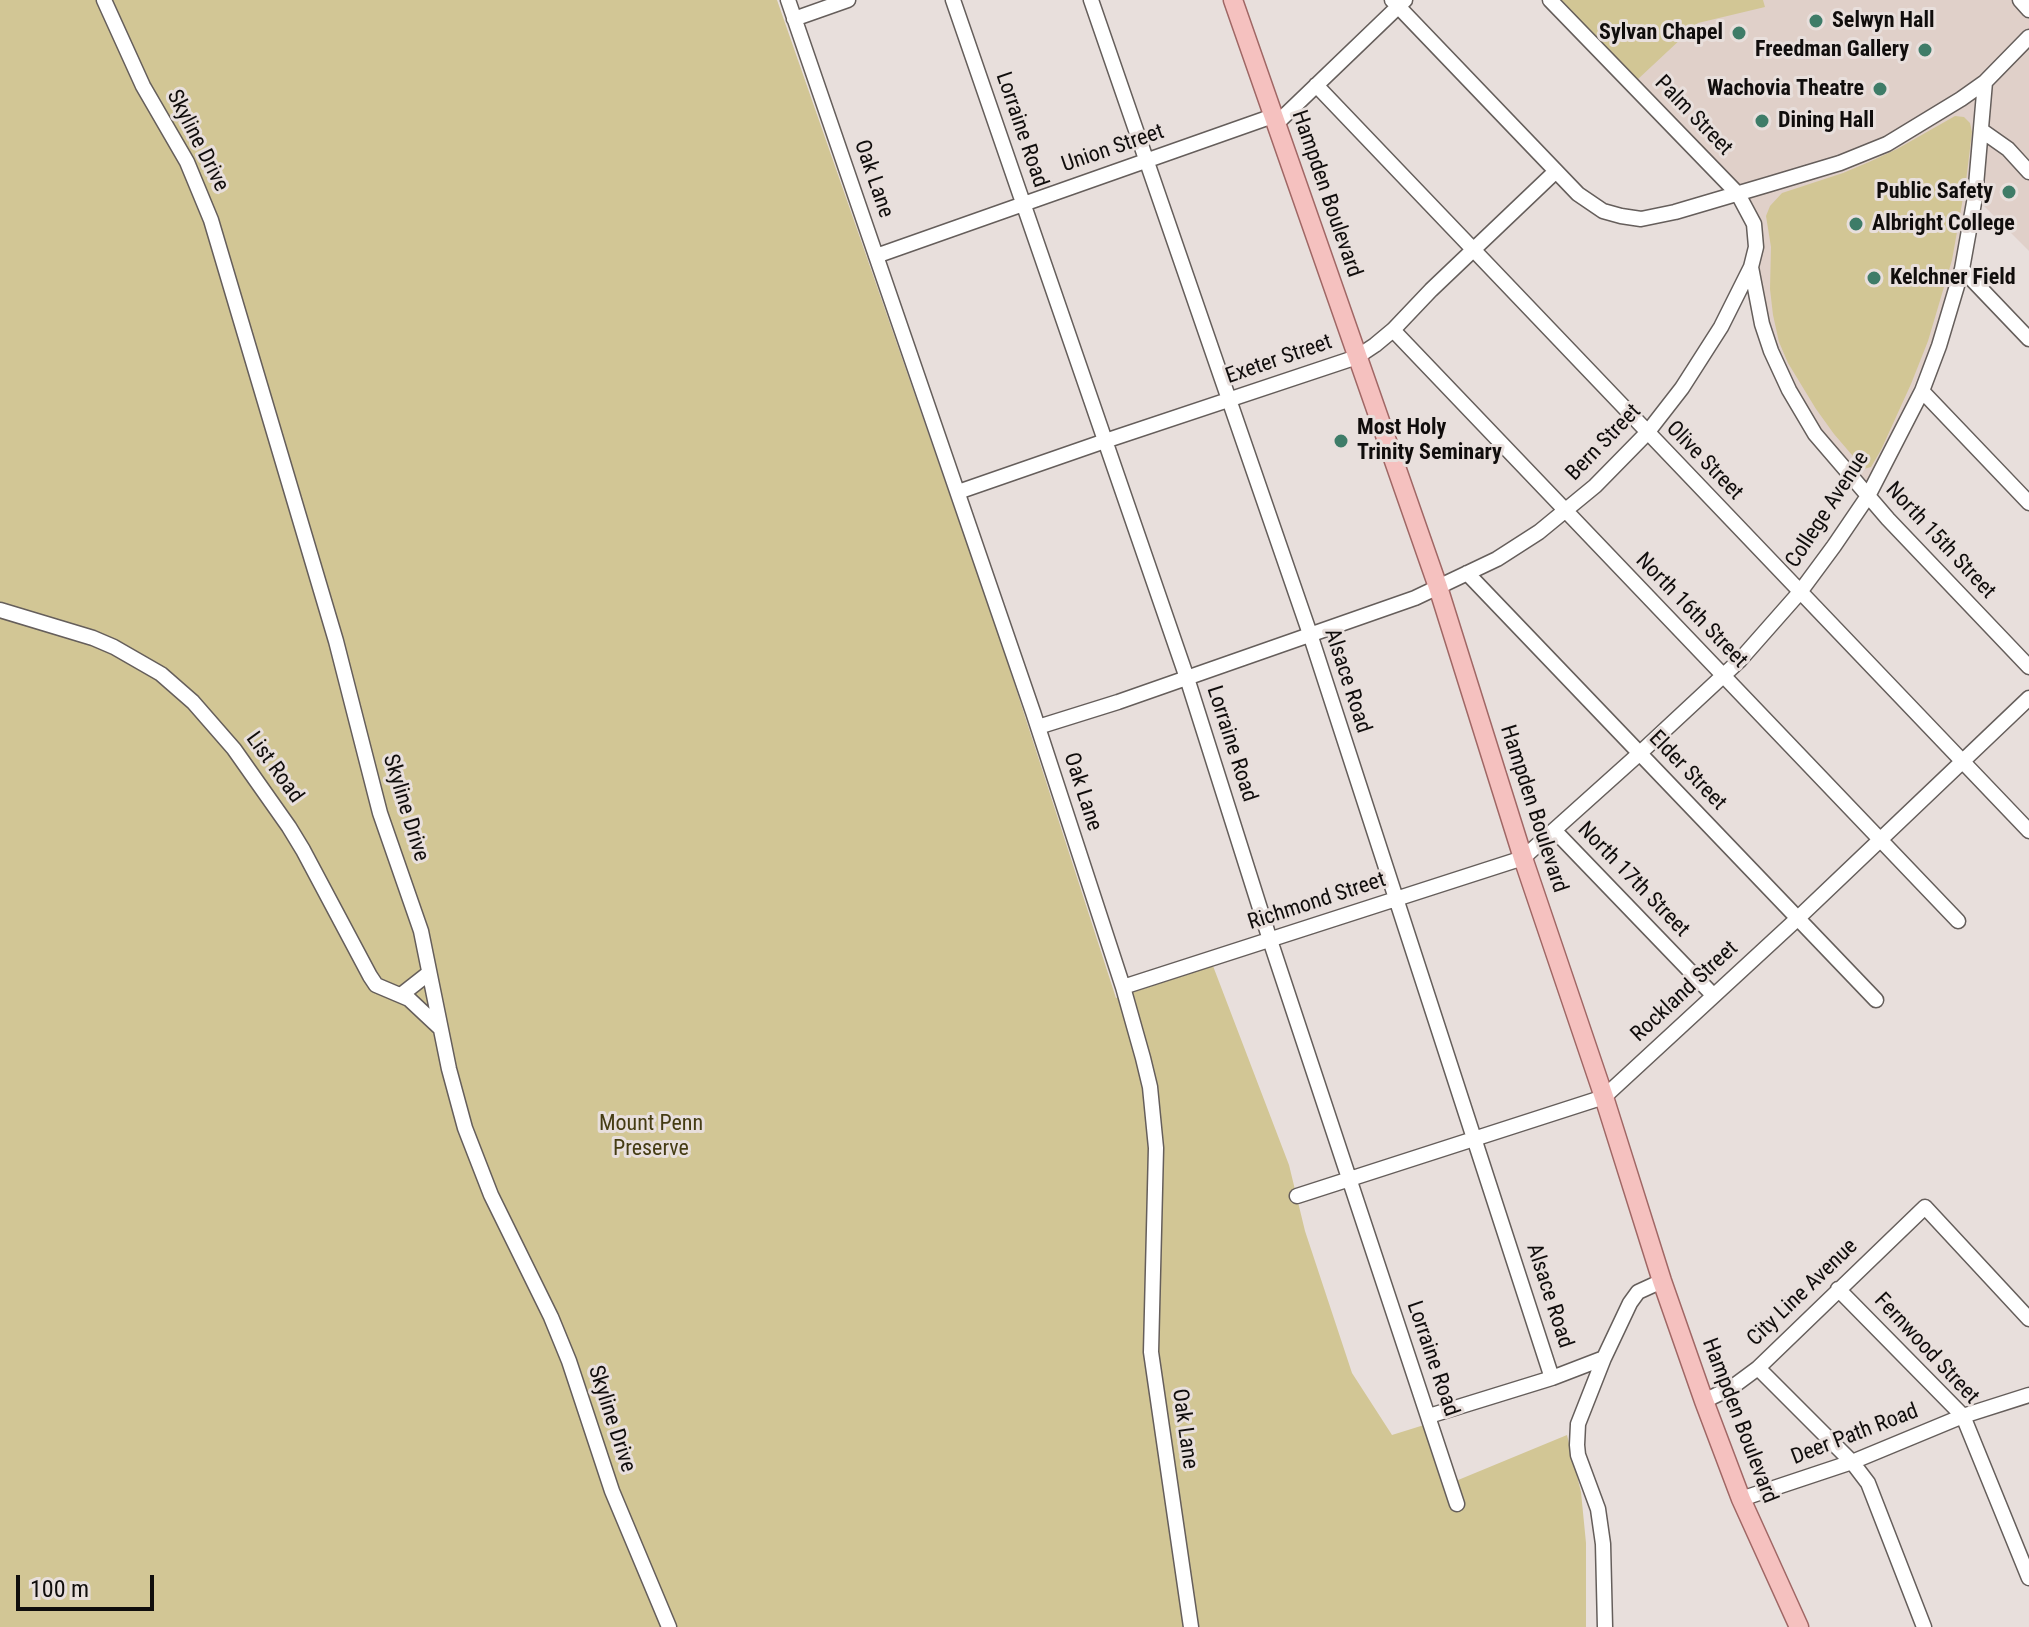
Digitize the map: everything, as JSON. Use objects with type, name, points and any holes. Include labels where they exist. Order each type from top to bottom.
[{"type":"main road","name":"Hampden Boulevard","points":[[1233,0],[1438,587],[1662,1281],[1741,1499],[1799,1627]]},
{"type":"street","name":"Skyline Drive","points":[[104,0],[143,86],[187,162],[211,220],[336,641],[380,813],[415,910],[457,1102],[491,1195],[563,1346],[612,1491],[669,1627]]},
{"type":"street","name":"Oak Lane","points":[[788,0],[1038,727],[1123,987],[1143,1058],[1150,1087],[1156,1148],[1151,1352],[1191,1627]]},
{"type":"street","points":[[794,19],[848,0]]},
{"type":"street","name":"Lorraine Road","points":[[953,0],[1187,678],[1270,940],[1457,1504]]},
{"type":"street","name":"Alsace Road","points":[[1091,0],[1310,634],[1552,1378]]},
{"type":"street","name":"Palm Street","points":[[1550,0],[1738,194]]},
{"type":"street","points":[[2020,0],[2029,10]]},
{"type":"street","points":[[1398,2],[1578,194],[1611,214],[1641,219],[1675,212],[1840,163],[1887,144],[1985,82],[2029,37]]},
{"type":"street","name":"Union Street","points":[[876,256],[1146,161],[1275,120],[1316,85],[1398,2]]},
{"type":"street","name":"College Avenue","points":[[1523,858],[1747,652],[1800,592],[1868,496],[1922,391],[1962,269],[1975,197],[1985,82]]},
{"type":"street","name":"Olive Street","points":[[1316,85],[2029,831]]},
{"type":"street","points":[[1981,130],[2008,149],[2029,172]]},
{"type":"street","name":"Exeter Street","points":[[958,492],[1357,357],[1393,330],[1556,171]]},
{"type":"street","name":"Bern Street","points":[[1038,727],[1415,598],[1508,552],[1565,512],[1647,433],[1682,388],[1721,327],[1751,267],[1756,247],[1754,224],[1738,194]]},
{"type":"street","name":"North 15th Street","points":[[1751,267],[1762,324],[1771,351],[1815,434],[1868,496],[2029,667]]},
{"type":"street","points":[[1962,269],[2029,339]]},
{"type":"street","name":"North 16th Street","points":[[1393,330],[1958,921]]},
{"type":"street","points":[[1922,391],[2029,503]]},
{"type":"street","name":"Elder Street","points":[[1467,573],[1876,1000]]},
{"type":"street","name":"List Road","points":[[0,610],[114,647],[161,674],[193,702],[223,735],[289,827],[376,985],[418,1006],[441,1029]]},
{"type":"street","name":"Rockland Street","points":[[1297,1196],[1604,1097],[2029,698]]},
{"type":"street","name":"North 17th Street","points":[[1554,830],[1713,995]]},
{"type":"street","name":"Richmond Street","points":[[1123,987],[1523,858]]},
{"type":"street","points":[[401,995],[429,973]]},
{"type":"street","name":"City Line Avenue","points":[[1704,1401],[1731,1388],[1758,1368],[1925,1207],[2029,1319]]},
{"type":"street","name":"Alsace Road","points":[[1605,1627],[1603,1544],[1598,1509],[1577,1445],[1578,1424],[1630,1303],[1638,1292],[1662,1281]]},
{"type":"street","name":"Fernwood Street","points":[[1838,1289],[1963,1416],[2029,1578]]},
{"type":"street","points":[[1429,1416],[1552,1378],[1604,1358]]},
{"type":"street","points":[[1758,1368],[1852,1462],[1868,1483],[1924,1627]]},
{"type":"street","name":"Deer Path Road","points":[[1741,1499],[1852,1462],[1963,1416],[2029,1395]]},
{"type":"shaded area","name":"Albright College","points":[[1550,0],[2029,0],[2029,251],[1976,198],[1939,327],[1868,496],[1780,372],[1738,194]]},
{"type":"green space","name":"Mount Penn Preserve","points":[[0,0],[777,0],[998,633],[1116,998],[1213,966],[1289,1165],[1305,1231],[1352,1373],[1392,1435],[1424,1425],[1446,1485],[1567,1435],[1581,1492],[1586,1543],[1586,1627],[0,1627]]},
{"type":"green space","points":[[1561,0],[1763,0],[1765,7],[1698,23],[1637,80]]},
{"type":"green space","points":[[1955,116],[1964,117],[1970,123],[1972,132],[1952,260],[1928,341],[1911,384],[1881,450],[1871,467],[1864,469],[1816,409],[1779,342],[1770,289],[1771,247],[1766,216],[1770,206],[1782,193],[1869,162]]},
{"type":"place","name":"Selwyn Hall","points":[[1816,21]]},
{"type":"place","name":"Sylvan Chapel","points":[[1739,33]]},
{"type":"place","name":"Freedman Gallery","points":[[1925,50]]},
{"type":"place","name":"Wachovia Theatre","points":[[1880,89]]},
{"type":"place","name":"Dining Hall","points":[[1762,121]]},
{"type":"place","name":"Public Safety","points":[[2009,192]]},
{"type":"place","name":"Albright College","points":[[1856,224]]},
{"type":"place","name":"Kelchner Field","points":[[1874,278]]},
{"type":"place","name":"Most Holy Trinity Seminary","points":[[1341,441]]}]
